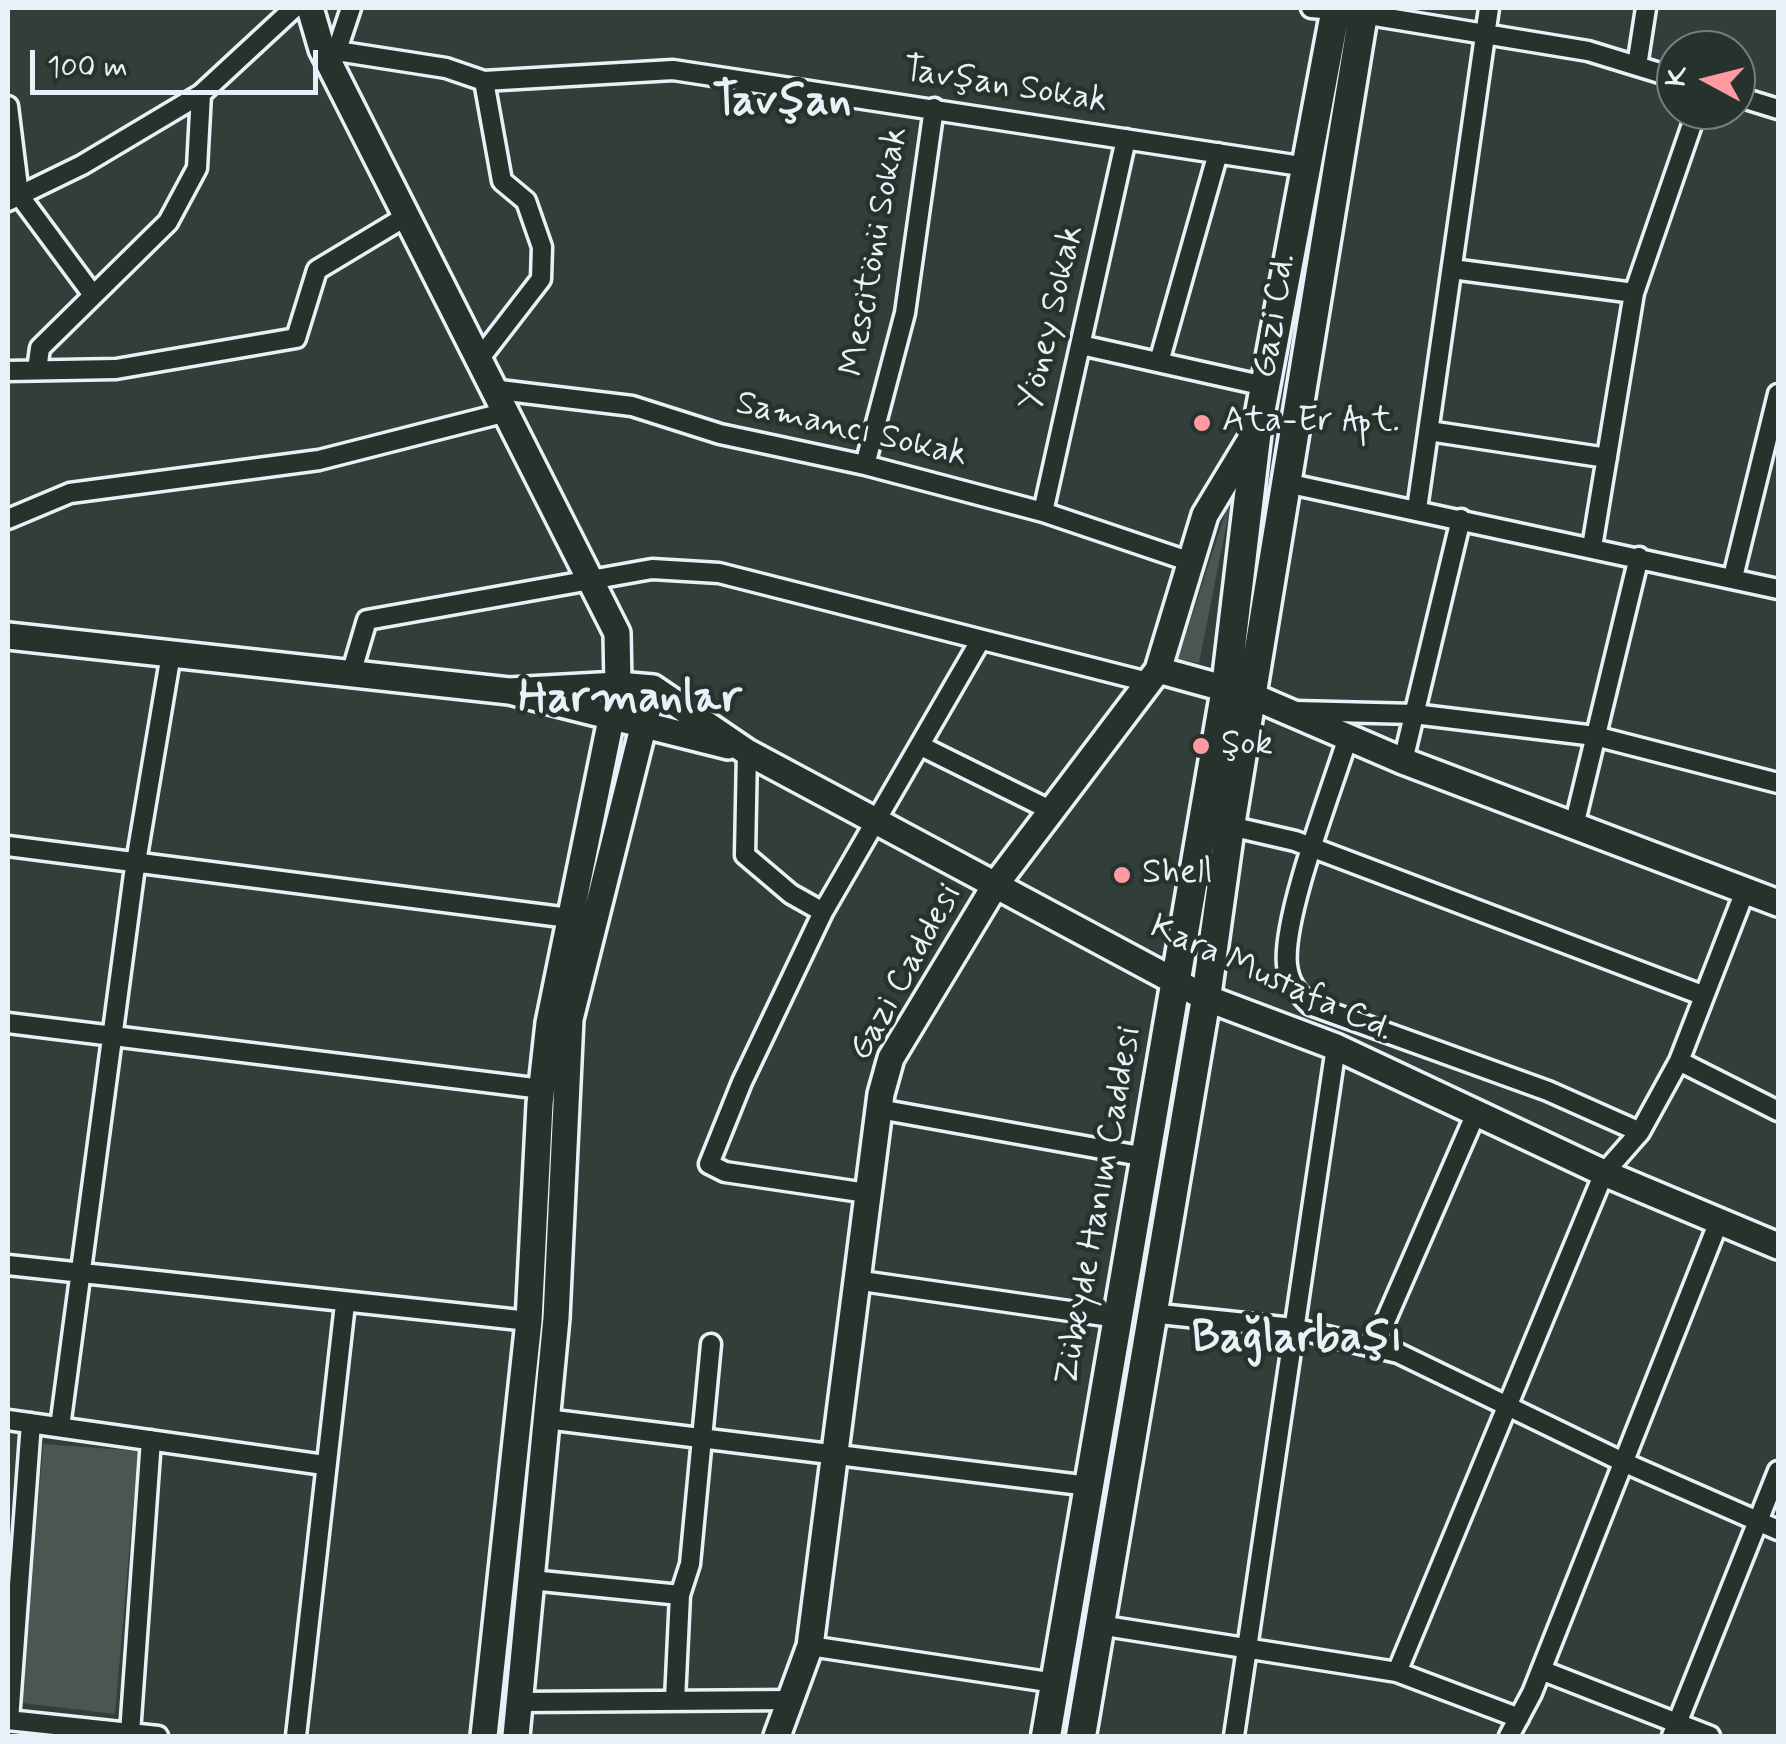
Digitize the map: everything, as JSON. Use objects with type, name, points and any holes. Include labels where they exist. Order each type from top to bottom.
[{"type":"main road","name":"Gazi Cd.","points":[[1239,692],[1257,429],[1306,167],[1342,9]]},
{"type":"main road","name":"Gazi Cd.","points":[[1239,692],[1286,483],[1342,9]]},
{"type":"main road","points":[[1081,1736],[1206,998],[1230,826],[1239,692]]},
{"type":"main road","name":"Zübeyde Hanım Caddesi","points":[[1046,1736],[1177,981],[1239,692]]},
{"type":"street","points":[[13,198],[82,165],[201,94],[294,8]]},
{"type":"street","points":[[310,8],[404,217],[617,633],[618,684],[569,918],[542,1089],[528,1321],[484,1736]]},
{"type":"street","points":[[334,60],[352,8]]},
{"type":"street","points":[[1418,509],[1489,8]]},
{"type":"street","points":[[1637,66],[1646,8]]},
{"type":"street","points":[[1342,9],[1588,50],[1656,72]]},
{"type":"street","name":"Tavşan Sokak","points":[[334,60],[446,68],[484,81],[673,70],[1306,167]]},
{"type":"street","points":[[476,362],[541,280],[542,247],[526,200],[502,181],[484,81]]},
{"type":"street","points":[[37,370],[40,348],[168,222],[197,168],[201,94]]},
{"type":"street","points":[[8,106],[13,198],[93,294]]},
{"type":"street","name":"Mescitönü Sokak","points":[[866,465],[904,313],[934,108]]},
{"type":"street","points":[[1592,547],[1634,293],[1690,130]]},
{"type":"street","name":"Yöney Sokak","points":[[1043,512],[1126,139]]},
{"type":"street","points":[[1159,362],[1218,153]]},
{"type":"street","points":[[8,372],[116,369],[296,338],[317,270],[404,217]]},
{"type":"street","points":[[1452,269],[1634,293]]},
{"type":"street","points":[[1080,344],[1265,386]]},
{"type":"street","name":"Samancı Sokak","points":[[491,389],[632,406],[720,434],[866,465],[1043,512],[1191,562]]},
{"type":"street","points":[[1732,577],[1778,394]]},
{"type":"street","points":[[8,519],[70,493],[318,460],[503,413]]},
{"type":"street","name":"Gazi Caddesi","points":[[777,1736],[810,1646],[867,1193],[879,1109],[892,1058],[996,884],[1153,676],[1205,515],[1257,429]]},
{"type":"street","points":[[1429,431],[1607,458]]},
{"type":"street","points":[[1286,483],[1778,588]]},
{"type":"street","points":[[1403,761],[1461,519]]},
{"type":"street","points":[[1574,826],[1640,557]]},
{"type":"street","points":[[351,674],[366,620],[652,568],[720,573],[980,642],[1239,692],[1403,761],[1778,903]]},
{"type":"street","points":[[8,636],[509,691],[747,752]]},
{"type":"street","points":[[867,1193],[726,1172],[710,1164],[742,1082],[824,912],[980,642]]},
{"type":"street","points":[[60,1427],[84,1275],[111,1034],[171,654]]},
{"type":"street","points":[[509,691],[618,684],[653,688],[747,752]]},
{"type":"street","points":[[516,1736],[556,1318],[570,1018],[653,688]]},
{"type":"street","points":[[1286,710],[1414,714],[1595,736],[1778,783]]},
{"type":"street","points":[[1348,737],[1287,950],[1294,989],[1310,1004],[1548,1090],[1640,1132]]},
{"type":"street","points":[[923,746],[1052,811]]},
{"type":"street","points":[[747,752],[745,855],[791,894],[824,912]]},
{"type":"street","name":"Kara Mustafa Cd.","points":[[747,752],[1206,998],[1336,1047],[1604,1173],[1778,1246]]},
{"type":"street","points":[[1230,826],[1313,849],[1702,995]]},
{"type":"street","points":[[8,846],[569,918]]},
{"type":"street","points":[[1397,1672],[1604,1173],[1640,1132],[1680,1062],[1702,995],[1745,891]]},
{"type":"street","points":[[8,1023],[542,1089]]},
{"type":"street","points":[[1234,1736],[1336,1047]]},
{"type":"street","points":[[1680,1062],[1778,1110]]},
{"type":"street","points":[[879,1109],[1146,1156]]},
{"type":"street","points":[[1374,1347],[1476,1113]]},
{"type":"street","points":[[1509,1736],[1541,1670],[1718,1221]]},
{"type":"street","points":[[8,1265],[528,1321]]},
{"type":"street","points":[[855,1280],[1118,1318]]},
{"type":"street","points":[[296,1736],[345,1304]]},
{"type":"street","points":[[1150,1313],[1294,1328],[1398,1353],[1623,1462],[1778,1530]]},
{"type":"street","points":[[675,1700],[680,1596],[690,1564],[711,1344]]},
{"type":"street","points":[[546,1419],[833,1451],[1090,1486]]},
{"type":"street","points":[[8,1420],[324,1465]]},
{"type":"street","points":[[31,1423],[8,1720],[158,1736]]},
{"type":"street","points":[[130,1734],[152,1440]]},
{"type":"street","points":[[1674,1731],[1778,1471]]},
{"type":"street","points":[[531,1580],[680,1596]]},
{"type":"street","points":[[1099,1626],[1250,1646],[1397,1672],[1519,1718]]},
{"type":"street","points":[[810,1646],[1055,1683]]},
{"type":"street","points":[[1541,1670],[1674,1731],[1710,1736]]},
{"type":"street","points":[[520,1702],[792,1700]]},
{"type":"shaded area","points":[[1234,486],[1199,663],[1178,659]]},
{"type":"shaded area","points":[[43,1444],[138,1451],[115,1714],[22,1703]]},
{"type":"place","name":"Ata-Er Apt.","points":[[1202,423]]},
{"type":"place","name":"Şok","points":[[1201,746]]},
{"type":"place","name":"Shell","points":[[1122,875]]},
{"type":"district","name":"Tavşan","points":[[782,104]]},
{"type":"district","name":"Harmanlar","points":[[630,701]]},
{"type":"district","name":"Bağlarbaşı","points":[[1297,1341]]}]
